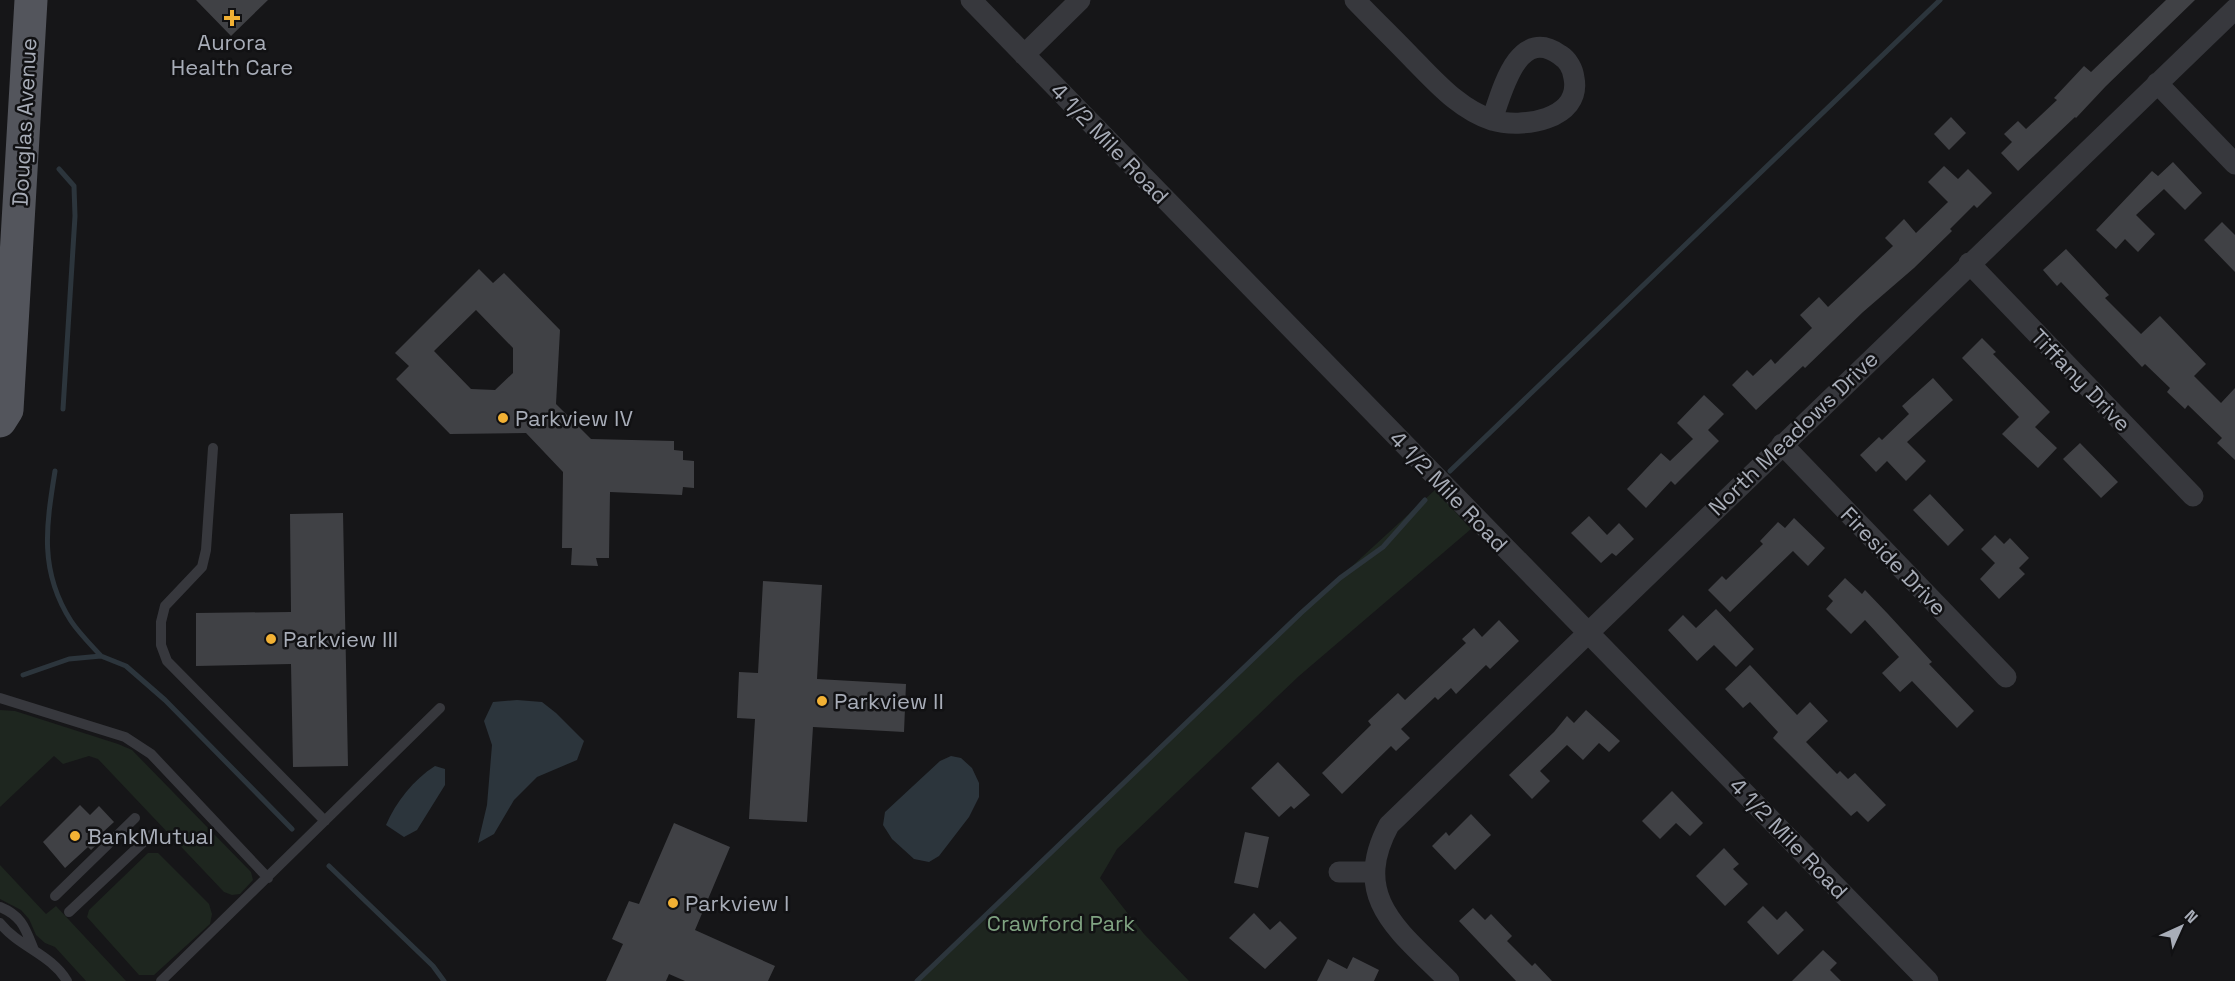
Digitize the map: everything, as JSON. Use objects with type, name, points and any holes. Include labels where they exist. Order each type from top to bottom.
[{"type":"main road","name":"Douglas Avenue","points":[[0,421],[7,410],[31,0]]},
{"type":"street","name":"4 1/2 Mile Road","points":[[971,0],[1928,981]]},
{"type":"street","points":[[1024,55],[1080,0]]},
{"type":"street","points":[[1355,0],[1442,88],[1464,106],[1492,120]]},
{"type":"street","name":"North Meadows Drive","points":[[1374,872],[1379,844],[1389,825],[1398,815],[2235,9]]},
{"type":"street","points":[[2157,83],[2235,164]]},
{"type":"street","name":"Tiffany Drive","points":[[1969,263],[2193,496]]},
{"type":"street","name":"Fireside Drive","points":[[1782,444],[2006,677]]},
{"type":"street","points":[[1339,872],[1374,872],[1377,893],[1385,913],[1449,981]]},
{"type":"lane","points":[[213,448],[206,550],[202,567],[165,606],[160,622],[161,645],[167,661],[325,821]]},
{"type":"lane","points":[[0,698],[125,737],[151,754],[268,878]]},
{"type":"lane","points":[[161,981],[440,708]]},
{"type":"lane","points":[[55,896],[135,818]]},
{"type":"lane","points":[[69,912],[151,835]]},
{"type":"lane","points":[[0,907],[11,911],[20,919],[34,950]]},
{"type":"lane","points":[[0,923],[18,942],[34,950],[60,970],[67,981]]},
{"type":"green space","name":"Crawford Park","points":[[1435,490],[1471,529],[1299,676],[1117,849],[1100,878],[1144,934],[1189,981],[917,981],[1301,613]]},
{"type":"green space","points":[[0,710],[15,711],[132,750],[251,872],[253,880],[240,894],[232,895],[224,892],[98,759],[89,756],[63,764],[54,756],[0,807]]},
{"type":"green space","points":[[148,853],[158,853],[209,904],[212,914],[210,924],[154,975],[139,975],[87,917],[89,910]]},
{"type":"green space","points":[[0,865],[46,914],[56,906],[126,981],[86,981],[55,947],[45,943],[36,935],[29,919],[21,910],[0,899]]},
{"type":"shaded area","points":[[517,700],[542,702],[584,741],[577,760],[537,777],[514,800],[494,834],[478,843],[487,805],[492,745],[484,721],[493,702]]},
{"type":"shaded area","points":[[951,756],[961,758],[972,768],[979,783],[979,797],[969,817],[939,856],[929,862],[914,859],[892,839],[883,825],[885,812],[940,761]]},
{"type":"shaded area","points":[[435,766],[445,769],[445,785],[417,830],[404,837],[386,825],[406,792]]},
{"type":"building","name":"Aurora Health Care","points":[[196,0],[268,0],[231,36]]},
{"type":"building","points":[[2166,0],[2195,0],[2076,118],[2018,171],[2001,153],[2012,142],[2004,134],[2018,121],[2026,129],[2057,100],[2054,98],[2084,66],[2091,72]]},
{"type":"building","points":[[1951,117],[1966,133],[1949,150],[1934,134]]},
{"type":"building","points":[[2173,162],[2202,193],[2185,210],[2164,189],[2136,215],[2155,234],[2138,252],[2125,239],[2116,249],[2096,230],[2152,171],[2158,176]]},
{"type":"building","points":[[1944,166],[1958,179],[1968,169],[1992,193],[1977,208],[1974,205],[1950,229],[1952,231],[1914,268],[1756,410],[1732,385],[1747,370],[1753,376],[1771,359],[1775,364],[1812,328],[1800,315],[1819,297],[1828,307],[1893,246],[1885,238],[1904,219],[1916,233],[1948,202],[1928,182]]},
{"type":"building","points":[[2222,222],[2235,235],[2235,272],[2204,240]]},
{"type":"building","points":[[2066,249],[2109,295],[2105,298],[2141,334],[2160,316],[2206,364],[2194,376],[2221,403],[2235,388],[2235,460],[2217,443],[2222,438],[2188,405],[2185,409],[2167,392],[2170,388],[2145,364],[2142,367],[2061,282],[2057,286],[2043,270]]},
{"type":"building","name":"Parkview IV","points":[[479,269],[493,283],[504,273],[560,330],[556,404],[591,439],[674,441],[674,450],[683,451],[683,460],[694,461],[694,488],[683,487],[682,495],[610,492],[609,558],[596,558],[598,566],[571,565],[572,548],[562,548],[563,472],[526,433],[450,434],[396,379],[409,366],[395,353]],"holes":[[[476,310],[513,348],[513,373],[495,390],[471,389],[434,351]]]},
{"type":"building","points":[[1982,338],[1996,352],[1993,354],[2050,412],[2035,427],[2057,448],[2038,468],[2002,434],[2019,417],[1962,358]]},
{"type":"building","points":[[1933,378],[1953,400],[1907,442],[1926,461],[1906,481],[1887,461],[1876,472],[1860,455],[1879,437],[1882,440],[1909,414],[1902,406]]},
{"type":"building","points":[[1704,395],[1724,414],[1708,430],[1719,441],[1675,485],[1671,481],[1646,508],[1627,489],[1661,453],[1670,461],[1693,439],[1677,423]]},
{"type":"building","points":[[2080,443],[2118,482],[2101,498],[2063,459]]},
{"type":"building","points":[[1930,494],[1964,530],[1948,546],[1913,510]]},
{"type":"building","name":"Parkview III","points":[[343,513],[348,766],[293,767],[291,664],[196,666],[196,613],[291,612],[290,514]]},
{"type":"building","points":[[1589,516],[1607,535],[1619,523],[1634,539],[1616,556],[1612,553],[1601,563],[1571,533]]},
{"type":"building","points":[[1794,518],[1825,548],[1808,566],[1793,551],[1730,612],[1708,590],[1722,576],[1726,580],[1763,544],[1760,541],[1778,522],[1785,528]]},
{"type":"building","points":[[1995,535],[2004,544],[2010,538],[2029,558],[2019,568],[2025,574],[1999,599],[1980,579],[1995,563],[1981,549]]},
{"type":"building","points":[[1845,578],[1862,594],[1865,590],[1932,662],[1929,664],[1974,711],[1957,728],[1912,681],[1900,692],[1882,673],[1899,657],[1865,620],[1851,634],[1826,609],[1833,601],[1828,596]]},
{"type":"building","name":"Parkview II","points":[[763,581],[822,585],[817,679],[906,684],[904,732],[813,727],[807,822],[749,819],[755,719],[737,718],[739,672],[758,673]]},
{"type":"building","points":[[1716,609],[1754,649],[1736,667],[1714,645],[1697,661],[1668,630],[1683,615],[1696,628]]},
{"type":"building","points":[[1499,620],[1519,641],[1490,669],[1486,665],[1456,694],[1451,688],[1438,700],[1435,697],[1401,729],[1410,738],[1396,751],[1391,746],[1342,794],[1322,773],[1371,725],[1368,721],[1398,693],[1405,700],[1466,643],[1462,639],[1474,628],[1482,637]]},
{"type":"building","points":[[1750,665],[1797,715],[1810,702],[1828,721],[1806,742],[1837,774],[1840,771],[1848,779],[1855,773],[1886,805],[1868,822],[1857,811],[1851,816],[1773,738],[1778,732],[1750,702],[1743,708],[1725,689]]},
{"type":"building","points":[[1586,710],[1620,741],[1609,752],[1599,743],[1583,760],[1567,745],[1540,771],[1550,781],[1532,799],[1509,775],[1554,732],[1567,716],[1574,723]]},
{"type":"building","points":[[1278,762],[1310,795],[1294,809],[1291,806],[1279,817],[1251,788]]},
{"type":"building","points":[[1672,791],[1703,823],[1690,836],[1676,823],[1660,839],[1642,821]]},
{"type":"building","name":"BankMutual","points":[[80,805],[90,815],[99,806],[114,822],[102,833],[105,837],[91,850],[88,847],[65,868],[43,842]]},
{"type":"building","points":[[1471,814],[1491,835],[1455,870],[1432,846],[1446,832],[1449,836]]},
{"type":"building","name":"Parkview I","points":[[674,823],[730,847],[695,930],[775,966],[768,981],[685,981],[669,974],[666,981],[606,981],[623,944],[612,939],[629,901],[639,904]]},
{"type":"building","points":[[1245,832],[1269,837],[1258,888],[1234,883]]},
{"type":"building","points":[[1724,848],[1739,864],[1733,869],[1748,884],[1725,906],[1696,876]]},
{"type":"building","points":[[1763,906],[1777,920],[1786,911],[1804,930],[1778,955],[1747,922]]},
{"type":"building","points":[[1473,908],[1485,920],[1491,914],[1512,936],[1507,941],[1532,966],[1535,963],[1552,981],[1516,981],[1459,921]]},
{"type":"building","points":[[1254,913],[1270,930],[1280,921],[1297,938],[1265,969],[1229,938]]},
{"type":"building","points":[[1823,950],[1837,963],[1830,970],[1841,981],[1792,981]]},
{"type":"building","points":[[1353,957],[1379,970],[1374,981],[1317,981],[1328,959],[1347,969]]},
{"type":"waterway","points":[[1450,471],[1940,0]]},
{"type":"waterway","points":[[59,169],[74,186],[75,216],[63,409]]},
{"type":"waterway","points":[[55,471],[48,530],[48,548],[54,584],[71,621],[101,656]]},
{"type":"waterway","points":[[917,981],[1301,613],[1340,578],[1383,547],[1425,500]]},
{"type":"waterway","points":[[23,675],[69,659],[101,656],[126,666],[165,700],[292,829]]},
{"type":"waterway","points":[[329,866],[433,966],[444,981]]},
{"type":"place","name":"Aurora Health Care","points":[[232,18]]},
{"type":"place","name":"Parkview IV","points":[[503,418]]},
{"type":"place","name":"Parkview III","points":[[271,639]]},
{"type":"place","name":"Parkview II","points":[[822,701]]},
{"type":"place","name":"BankMutual","points":[[75,836]]},
{"type":"place","name":"Parkview I","points":[[673,903]]}]
